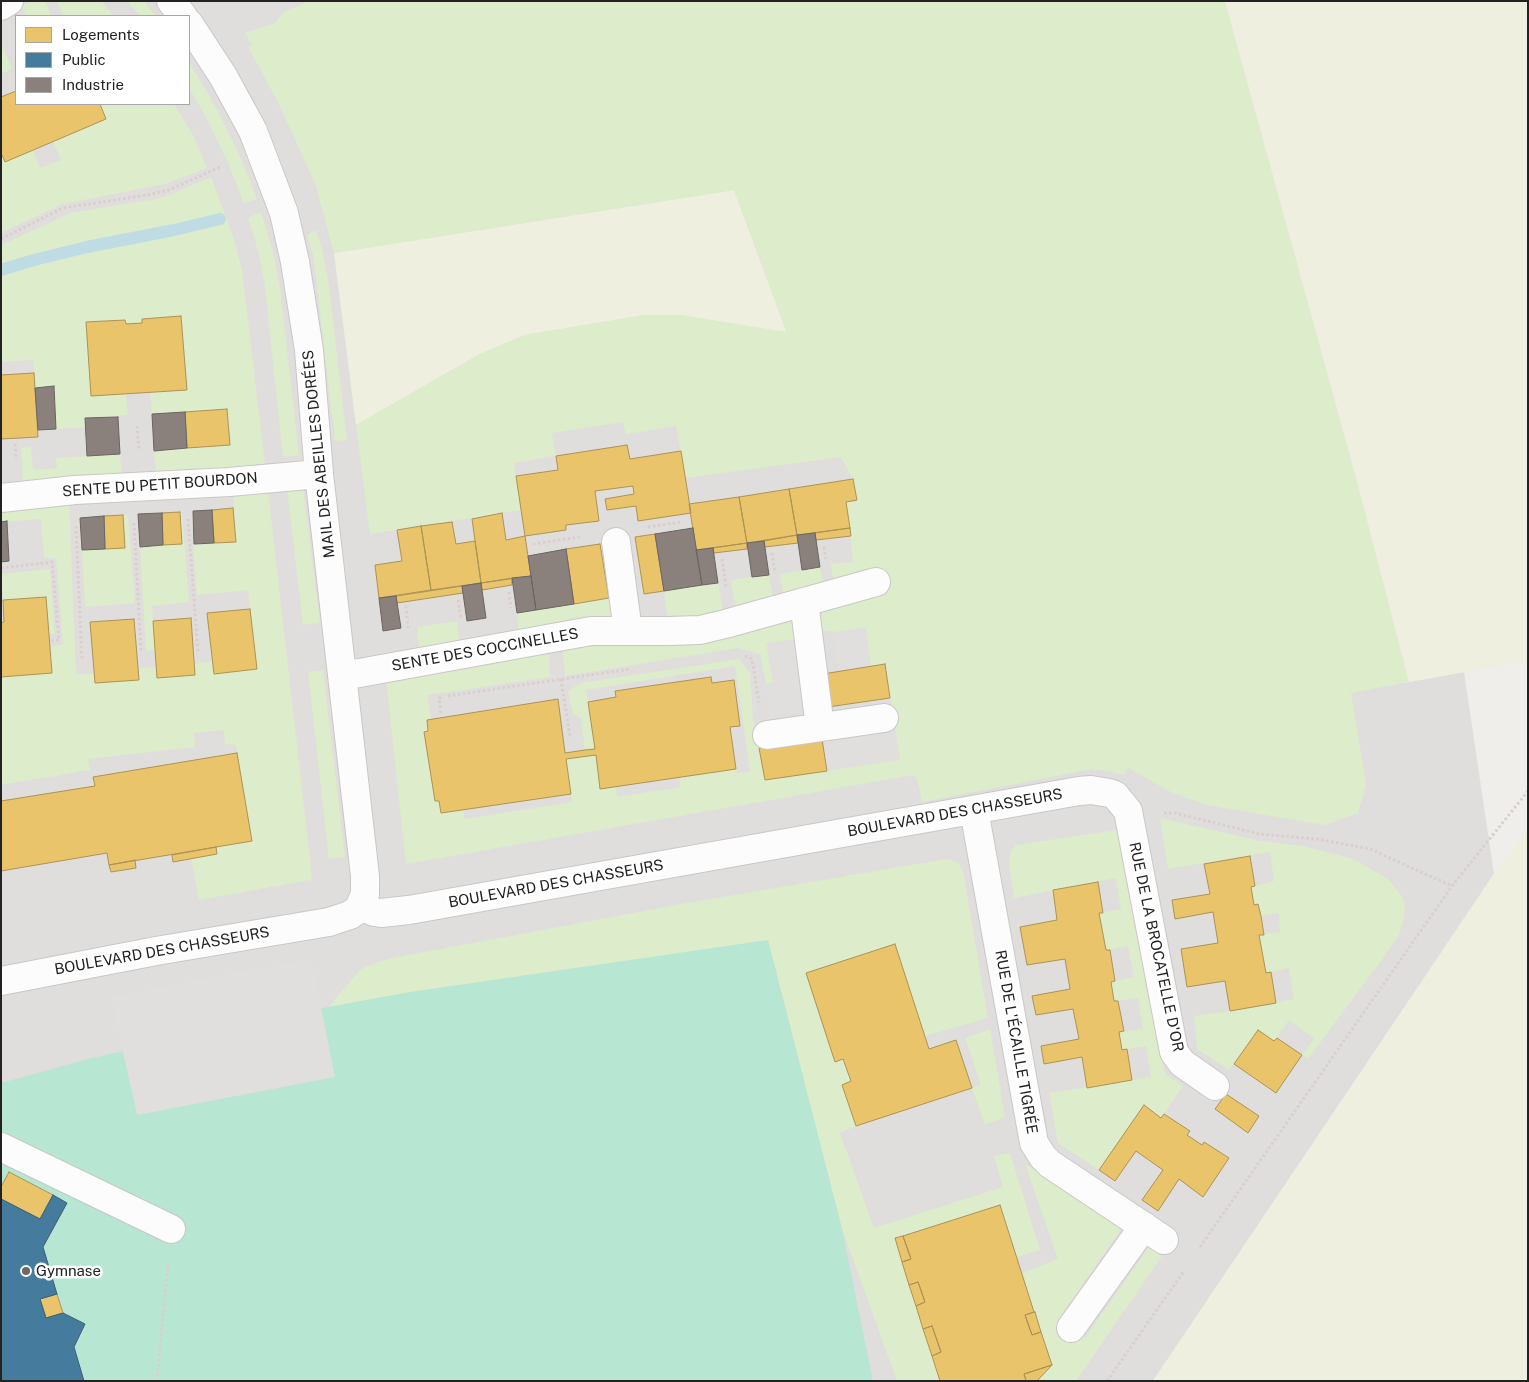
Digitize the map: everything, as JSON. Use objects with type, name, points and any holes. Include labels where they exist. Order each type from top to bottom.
[{"type":"street","points":[[1,6],[9,1]]},
{"type":"street","points":[[171,1],[182,15]]},
{"type":"street","name":"MAIL DES ABEILLES DORÉES","points":[[190,26],[223,76],[253,131],[284,213],[295,262],[309,350],[319,474],[365,876],[365,894],[360,906]]},
{"type":"street","name":"SENTE DU PETIT BOURDON","points":[[1,498],[75,490],[319,474]]},
{"type":"street","points":[[616,542],[628,631]]},
{"type":"street","name":"SENTE DES COCCINELLES","points":[[343,676],[554,636],[591,631],[700,630],[876,582]]},
{"type":"street","points":[[804,602],[820,727]]},
{"type":"street","points":[[767,735],[884,718]]},
{"type":"street","name":"BOULEVARD DES CHASSEURS","points":[[1,981],[147,953],[329,922],[350,915],[360,906],[382,913],[409,910],[1079,791],[1097,791],[1115,796]]},
{"type":"street","name":"RUE DE LA BROCATELLE D'OR","points":[[1115,796],[1128,811],[1174,1052],[1182,1063],[1215,1086]]},
{"type":"street","name":"RUE DE L'ÉCAILLE TIGRÉE","points":[[974,810],[1034,1143],[1050,1164],[1154,1233],[1071,1328]]},
{"type":"street","points":[[1,1147],[171,1229]]},
{"type":"path","points":[[1,239],[63,208],[169,190],[220,167]]},
{"type":"path","points":[[185,484],[198,653]]},
{"type":"path","points":[[133,487],[141,652]]},
{"type":"path","points":[[75,490],[82,661]]},
{"type":"path","points":[[1,568],[52,562],[59,640],[50,641]]},
{"type":"path","points":[[554,636],[570,736]]},
{"type":"path","points":[[744,656],[752,658],[762,720],[767,735]]},
{"type":"path","points":[[441,713],[439,698],[638,668]]},
{"type":"path","points":[[1198,1251],[1452,886],[1528,791]]},
{"type":"path","points":[[1159,813],[1175,813],[1259,834],[1317,839],[1370,849],[1452,886]]},
{"type":"path","points":[[157,1381],[171,1229]]},
{"type":"path","points":[[1107,1381],[1186,1267]]},
{"type":"shaded area","points":[[1,1],[666,1],[841,457],[853,479],[857,503],[1066,743],[1464,672],[1494,874],[1153,1381],[1,1381]]},
{"type":"shaded area","points":[[866,627],[871,666],[885,664],[890,698],[828,707],[840,671],[834,632]]},
{"type":"shaded area","points":[[798,639],[809,710],[770,716],[766,684],[773,683],[766,643]]},
{"type":"shaded area","points":[[895,728],[900,760],[765,780],[759,748]]},
{"type":"shaded area","points":[[311,959],[335,1077],[137,1115],[111,997]]},
{"type":"green space","points":[[30,1],[45,1],[51,15],[26,15],[22,6]]},
{"type":"green space","points":[[57,1],[101,1],[113,15],[63,15]]},
{"type":"green space","points":[[127,1],[144,1],[155,15],[139,15]]},
{"type":"green space","points":[[309,1],[1225,1],[1357,481],[1409,682],[1351,693],[1366,785],[1358,813],[1324,825],[1207,805],[1171,792],[1128,768],[1123,775],[1092,769],[922,802],[918,782],[913,775],[406,864],[386,679],[543,648],[549,656],[550,677],[427,695],[431,719],[427,720],[441,813],[463,809],[465,819],[572,802],[566,759],[596,755],[600,789],[616,787],[617,797],[680,787],[679,777],[736,769],[737,773],[750,772],[735,666],[586,690],[595,749],[585,750],[581,718],[573,714],[568,691],[581,683],[739,659],[750,673],[753,718],[759,748],[895,727],[885,664],[840,672],[834,632],[822,630],[818,624],[817,617],[820,608],[834,584],[831,564],[853,562],[846,502],[857,503],[853,479],[841,457],[685,478],[676,426],[626,434],[623,422],[552,433],[556,456],[514,463],[521,510],[370,534],[356,425],[480,354],[525,335],[645,315],[681,315],[787,332],[734,190],[334,253],[316,186],[278,102],[248,47],[252,45],[245,33],[275,23],[284,12]]},
{"type":"green space","points":[[1225,1],[1528,1],[1528,662],[1409,682],[1357,481]]},
{"type":"green space","points":[[1,43],[12,69],[1,74]]},
{"type":"green space","points":[[190,64],[218,111],[242,161],[257,199],[244,204],[229,165],[205,115],[190,90]]},
{"type":"green space","points":[[100,105],[175,105],[194,137],[207,168],[165,184],[62,204],[1,233],[1,155],[6,162],[33,150],[40,168],[61,160],[53,142],[106,119]]},
{"type":"green space","points":[[211,177],[233,236],[242,270],[265,464],[258,468],[156,475],[154,451],[230,445],[227,409],[152,414],[150,392],[187,389],[181,317],[142,319],[142,323],[126,324],[125,320],[86,323],[91,396],[126,394],[128,415],[85,418],[86,427],[56,429],[54,386],[35,388],[33,360],[1,362],[1,245],[71,213],[156,199]]},
{"type":"green space","points":[[734,190],[787,333],[681,315],[645,315],[525,335],[480,354],[356,425],[334,253]]},
{"type":"green space","points":[[261,212],[273,252],[280,288],[299,455],[283,457],[265,287],[259,254],[248,218]]},
{"type":"green space","points":[[316,230],[323,253],[329,286],[347,440],[335,441],[313,255],[307,235]]},
{"type":"green space","points":[[31,447],[33,470],[57,468],[56,458],[120,454],[122,480],[23,485],[21,448]]},
{"type":"green space","points":[[303,487],[320,623],[303,625],[287,489]]},
{"type":"green space","points":[[268,491],[312,877],[310,880],[199,900],[191,858],[217,854],[216,847],[252,841],[236,745],[225,744],[224,730],[194,733],[195,747],[88,759],[90,770],[1,785],[1,677],[52,673],[50,647],[63,644],[56,559],[44,557],[41,519],[1,522],[1,507],[69,499],[76,674],[94,674],[95,683],[138,668],[156,667],[157,678],[195,675],[194,664],[212,661],[214,674],[257,669],[248,590],[197,595],[193,545],[236,542],[233,493]]},
{"type":"green space","points":[[182,511],[189,602],[152,606],[155,650],[146,651],[140,547],[182,544],[180,512]]},
{"type":"green space","points":[[123,515],[128,515],[135,603],[85,607],[82,550],[125,548]]},
{"type":"green space","points":[[820,567],[824,588],[784,599],[780,574]]},
{"type":"green space","points":[[50,569],[55,634],[49,634],[46,597],[3,600],[1,574]]},
{"type":"green space","points":[[769,575],[774,601],[736,613],[731,580]]},
{"type":"green space","points":[[718,583],[724,616],[669,626],[664,591]]},
{"type":"green space","points":[[609,598],[612,621],[519,635],[517,613]]},
{"type":"green space","points":[[794,614],[804,679],[766,684],[760,654],[738,648],[565,676],[562,644]]},
{"type":"green space","points":[[457,621],[460,648],[420,655],[417,627]]},
{"type":"green space","points":[[323,670],[345,857],[329,859],[308,672]]},
{"type":"green space","points":[[1160,818],[1260,841],[1303,846],[1353,859],[1387,878],[1402,896],[1405,908],[1399,935],[1308,1059],[1302,1055],[1314,1039],[1289,1020],[1274,1041],[1258,1030],[1229,1070],[1197,1049],[1194,1016],[1294,999],[1289,968],[1266,973],[1259,935],[1280,932],[1279,913],[1261,916],[1258,904],[1254,905],[1251,887],[1274,881],[1270,852],[1168,869]]},
{"type":"green space","points":[[1528,829],[1528,1381],[1153,1381],[1494,874]]},
{"type":"green space","points":[[1117,830],[1123,835],[1165,1074],[1183,1086],[1161,1118],[1144,1105],[1099,1170],[1058,1143],[1049,1093],[1151,1077],[1146,1046],[1122,1050],[1119,1032],[1143,1029],[1138,998],[1114,1001],[1111,982],[1134,977],[1128,946],[1106,950],[1099,913],[1121,909],[1116,878],[1014,898],[1009,863],[1010,853],[1016,845]]},
{"type":"green space","points":[[947,859],[958,862],[963,871],[988,1018],[925,1036],[895,944],[806,973],[835,1062],[843,1059],[851,1081],[842,1085],[856,1126],[840,1133],[874,1228],[1003,1187],[994,1156],[1010,1153],[1040,1250],[1017,1257],[1000,1205],[895,1238],[940,1381],[897,1381],[842,1229],[768,940],[328,1007],[361,969],[387,959],[687,903]]},
{"type":"green space","points":[[768,940],[842,1229],[873,1381],[1,1381],[1,1083],[92,1058],[328,1007],[410,992]]},
{"type":"green space","points":[[990,1029],[1005,1117],[985,1125],[972,1088],[981,1085],[965,1038]]},
{"type":"green space","points":[[1025,1164],[1122,1228],[1057,1321],[1085,1338],[1149,1247],[1162,1256],[1076,1381],[1037,1381],[1052,1365],[1022,1273],[1058,1259]]},
{"type":"building: Logements","points":[[15,91],[15,105],[100,105],[106,119],[5,162],[1,155],[1,97]]},
{"type":"building: Logements","points":[[181,316],[187,390],[91,396],[86,322],[125,320],[126,324],[142,323],[142,319]]},
{"type":"building: Logements","points":[[34,373],[38,437],[1,439],[1,375]]},
{"type":"building: Logements","points":[[227,409],[230,445],[187,448],[185,412]]},
{"type":"building: Logements","points":[[627,445],[630,459],[681,451],[691,513],[638,521],[636,506],[607,510],[605,499],[634,494],[633,486],[595,491],[599,521],[566,525],[566,530],[525,536],[516,476],[558,470],[556,456]]},
{"type":"building: Logements","points":[[853,479],[857,500],[846,502],[850,528],[797,535],[789,489]]},
{"type":"building: Logements","points":[[789,489],[797,535],[747,543],[739,497]]},
{"type":"building: Logements","points":[[739,497],[747,543],[696,550],[689,504]]},
{"type":"building: Logements","points":[[233,508],[236,542],[214,543],[212,510]]},
{"type":"building: Logements","points":[[180,512],[182,544],[163,545],[162,513]]},
{"type":"building: Logements","points":[[502,513],[506,540],[525,536],[531,576],[481,583],[472,519]]},
{"type":"building: Logements","points":[[123,515],[125,548],[105,549],[104,516]]},
{"type":"building: Logements","points":[[452,522],[456,544],[475,541],[481,583],[431,590],[421,526]]},
{"type":"building: Logements","points":[[421,526],[431,590],[379,598],[375,565],[402,561],[397,530]]},
{"type":"building: Logements","points":[[850,528],[851,536],[816,540],[815,533]]},
{"type":"building: Logements","points":[[655,534],[664,591],[644,594],[635,537]]},
{"type":"building: Logements","points":[[797,535],[798,543],[765,547],[764,541]]},
{"type":"building: Logements","points":[[747,543],[747,549],[714,553],[713,548]]},
{"type":"building: Logements","points":[[600,544],[609,598],[574,604],[566,549]]},
{"type":"building: Logements","points":[[512,578],[512,585],[482,590],[481,583]]},
{"type":"building: Logements","points":[[462,586],[463,593],[397,603],[396,596]]},
{"type":"building: Logements","points":[[46,597],[52,673],[1,677],[1,623],[4,622],[3,600]]},
{"type":"building: Logements","points":[[250,609],[257,669],[214,674],[207,613]]},
{"type":"building: Logements","points":[[191,618],[195,675],[157,678],[153,621]]},
{"type":"building: Logements","points":[[134,619],[139,680],[95,683],[90,622]]},
{"type":"building: Logements","points":[[885,664],[890,698],[828,707],[823,674]]},
{"type":"building: Logements","points":[[711,677],[712,683],[734,680],[740,726],[730,727],[736,769],[600,789],[596,755],[566,759],[571,794],[441,813],[439,801],[435,801],[424,732],[428,731],[427,720],[558,699],[565,753],[595,749],[588,702],[616,697],[615,691]]},
{"type":"building: Logements","points":[[822,739],[827,771],[765,780],[759,748]]},
{"type":"building: Logements","points":[[237,753],[252,841],[109,865],[107,853],[1,871],[1,801],[95,786],[93,777]]},
{"type":"building: Logements","points":[[216,847],[217,854],[173,862],[172,855]]},
{"type":"building: Logements","points":[[1250,856],[1255,886],[1251,887],[1254,905],[1258,904],[1264,935],[1259,935],[1266,973],[1271,972],[1276,1003],[1230,1011],[1225,981],[1187,987],[1181,949],[1218,943],[1213,912],[1175,919],[1172,900],[1210,894],[1204,864]]},
{"type":"building: Logements","points":[[135,860],[136,868],[111,872],[109,865]]},
{"type":"building: Logements","points":[[1098,882],[1103,913],[1099,913],[1106,950],[1110,950],[1115,981],[1111,982],[1114,1001],[1118,1001],[1124,1031],[1119,1032],[1122,1050],[1127,1049],[1132,1080],[1087,1088],[1082,1057],[1044,1064],[1041,1046],[1079,1039],[1073,1009],[1036,1015],[1032,996],[1070,989],[1065,959],[1027,965],[1020,927],[1057,920],[1053,890]]},
{"type":"building: Logements","points":[[895,944],[929,1049],[956,1040],[972,1088],[856,1126],[842,1085],[851,1081],[843,1059],[835,1062],[806,973]]},
{"type":"building: Logements","points":[[1258,1030],[1274,1041],[1277,1038],[1302,1055],[1276,1093],[1234,1064]]},
{"type":"building: Logements","points":[[1226,1094],[1259,1116],[1248,1133],[1215,1109]]},
{"type":"building: Logements","points":[[1144,1105],[1161,1118],[1164,1114],[1190,1131],[1187,1135],[1202,1145],[1204,1142],[1229,1158],[1203,1197],[1179,1179],[1158,1211],[1142,1200],[1163,1170],[1136,1151],[1115,1181],[1099,1170]]},
{"type":"building: Logements","points":[[9,1172],[53,1195],[40,1219],[1,1199],[1,1187]]},
{"type":"building: Logements","points":[[1000,1205],[1034,1312],[1025,1315],[1032,1335],[1041,1332],[1052,1365],[1024,1374],[1026,1381],[940,1381],[932,1356],[941,1352],[932,1326],[923,1329],[916,1306],[925,1302],[918,1282],[909,1285],[902,1262],[911,1259],[903,1236]]},
{"type":"building: Logements","points":[[903,1236],[911,1259],[902,1262],[895,1238]]},
{"type":"building: Logements","points":[[918,1282],[925,1302],[916,1306],[909,1285]]},
{"type":"building: Logements","points":[[57,1294],[63,1313],[46,1318],[40,1299]]},
{"type":"building: Logements","points":[[1035,1312],[1041,1332],[1032,1335],[1025,1315]]},
{"type":"building: Logements","points":[[932,1326],[941,1352],[932,1356],[923,1329]]},
{"type":"building: Logements","points":[[1052,1365],[1037,1381],[1026,1381],[1024,1374]]},
{"type":"building: Public","name":"Gymnase","points":[[53,1195],[67,1203],[43,1247],[57,1294],[40,1299],[46,1318],[63,1313],[85,1324],[74,1347],[84,1381],[1,1381],[1,1199],[40,1219]]},
{"type":"building: Industrie","points":[[54,386],[56,429],[38,430],[35,388]]},
{"type":"building: Industrie","points":[[185,412],[187,448],[154,451],[152,414]]},
{"type":"building: Industrie","points":[[118,417],[120,454],[87,456],[85,418]]},
{"type":"building: Industrie","points":[[212,510],[214,543],[194,544],[193,511]]},
{"type":"building: Industrie","points":[[162,513],[163,545],[140,547],[138,514]]},
{"type":"building: Industrie","points":[[104,516],[105,549],[82,550],[80,518]]},
{"type":"building: Industrie","points":[[7,521],[9,561],[1,562],[1,522]]},
{"type":"building: Industrie","points":[[693,528],[702,585],[664,591],[655,534]]},
{"type":"building: Industrie","points":[[815,533],[820,567],[802,570],[797,535]]},
{"type":"building: Industrie","points":[[764,541],[769,575],[752,577],[747,543]]},
{"type":"building: Industrie","points":[[713,548],[718,583],[702,585],[696,550]]},
{"type":"building: Industrie","points":[[566,549],[574,604],[536,610],[528,556]]},
{"type":"building: Industrie","points":[[531,576],[536,610],[517,613],[512,578]]},
{"type":"building: Industrie","points":[[481,583],[486,618],[467,621],[462,586]]},
{"type":"building: Industrie","points":[[396,596],[401,628],[383,631],[379,598]]},
{"type":"waterway","points":[[1,270],[87,247],[220,219]]},
{"type":"place","name":"Gymnase","points":[[26,1271]]}]
